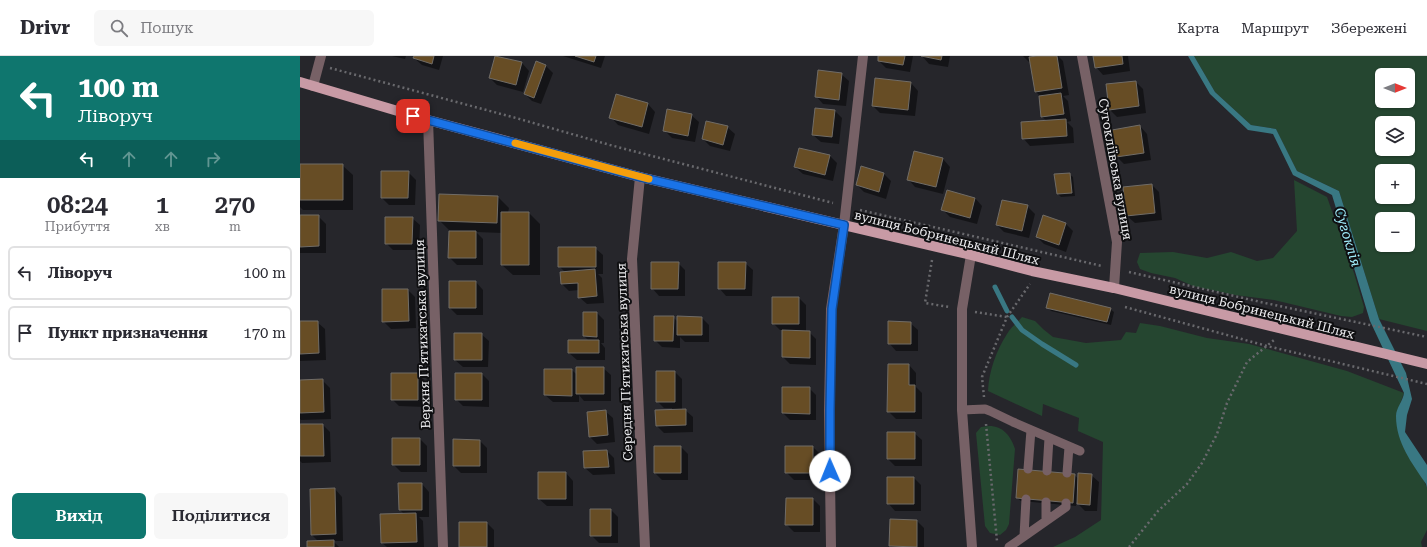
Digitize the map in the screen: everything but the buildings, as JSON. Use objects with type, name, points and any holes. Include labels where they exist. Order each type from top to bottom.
[{"type":"main road","name":"вулиця Бобринецький Шлях","points":[[300,82],[428,120],[640,177],[971,255],[1032,271],[1114,288],[1427,364]]},
{"type":"street","points":[[831,547],[830,410],[832,309],[844,225],[863,56]]},
{"type":"street","name":"Сугокліївська вулиця","points":[[1082,56],[1117,242],[1114,288]]},
{"type":"street","points":[[313,86],[320,60]]},
{"type":"street","name":"Верхня Пʼятихатська вулиця","points":[[428,120],[443,547]]},
{"type":"street","name":"Середня Пʼятихатська вулиця","points":[[640,177],[632,259],[645,547]]},
{"type":"street","points":[[971,255],[962,309],[962,410],[972,547]]},
{"type":"lane","points":[[962,410],[985,409],[1080,451]]},
{"type":"lane","points":[[1028,469],[1031,430]]},
{"type":"lane","points":[[1048,471],[1050,438]]},
{"type":"lane","points":[[1067,472],[1069,446]]},
{"type":"lane","points":[[1024,536],[1026,499]]},
{"type":"lane","points":[[1046,502],[1046,521]]},
{"type":"lane","points":[[1009,547],[1066,507],[1066,503]]},
{"type":"path","points":[[320,60],[610,145],[846,206],[1258,302],[1427,337]]},
{"type":"path","points":[[937,228],[924,303],[1007,317]]},
{"type":"path","points":[[982,377],[1007,317],[1030,285]]},
{"type":"path","points":[[1124,306],[1267,346],[1427,384]]},
{"type":"path","points":[[1129,547],[1158,511],[1187,484],[1202,463],[1217,434],[1227,403],[1247,362],[1286,330]]},
{"type":"path","points":[[986,426],[998,547]]},
{"type":"green space","points":[[1194,56],[1427,56],[1427,331],[1379,319],[1339,191],[1297,171],[1276,129],[1251,125],[1215,92]]},
{"type":"green space","points":[[1294,180],[1327,197],[1354,273],[1364,307],[1363,313],[1352,317],[1341,316],[1274,300],[1235,295],[1193,286],[1175,278],[1140,269],[1137,262],[1140,253],[1173,252],[1207,258],[1231,252],[1257,261],[1273,258],[1297,231]]},
{"type":"green space","points":[[1022,317],[1035,321],[1053,337],[1086,343],[1121,340],[1126,332],[1136,333],[1140,323],[1160,326],[1207,338],[1249,344],[1347,371],[1404,393],[1396,415],[1427,488],[1427,530],[1421,542],[1422,547],[1053,547],[1075,537],[1101,520],[1103,442],[1078,431],[1079,418],[1043,404],[1042,416],[988,391],[994,361],[1000,347],[1008,332]]},
{"type":"green space","points":[[994,426],[1006,433],[1015,449],[1009,524],[1006,530],[1000,535],[990,533],[985,526],[976,433],[981,427]]},
{"type":"water","name":"Сугоклія","points":[[1188,56],[1194,56],[1215,92],[1251,125],[1276,129],[1297,171],[1339,191],[1379,319],[1406,373],[1412,399],[1407,415],[1405,432],[1427,465],[1427,488],[1406,452],[1399,435],[1396,413],[1404,393],[1370,321],[1332,195],[1293,175],[1273,134],[1248,130],[1210,94]]},
{"type":"waterway","points":[[995,287],[1007,311]]},
{"type":"waterway","points":[[1012,317],[1022,330],[1076,365]]},
{"type":"slow traffic","points":[[515,143],[649,179]]},
{"type":"route","points":[[413,116],[640,177],[844,225],[832,309],[830,471]]}]
